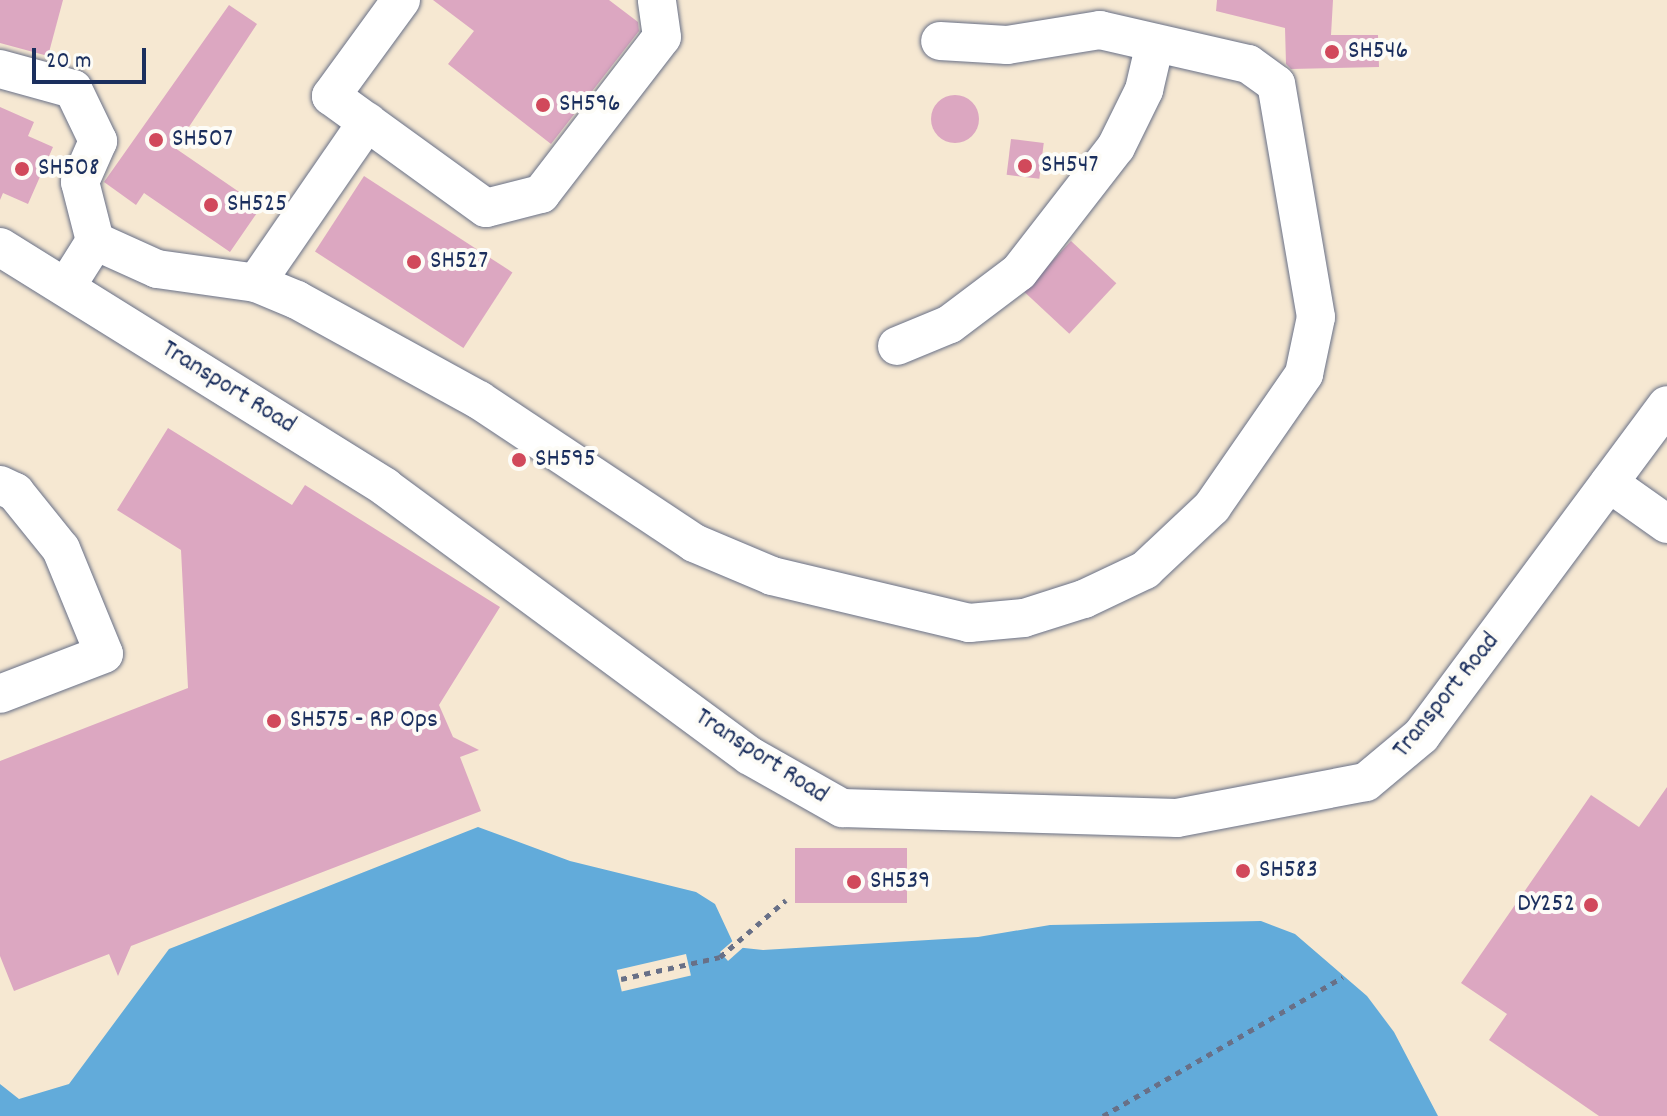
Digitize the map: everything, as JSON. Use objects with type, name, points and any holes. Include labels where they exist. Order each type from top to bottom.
[{"type":"lane","points":[[401,0],[331,96],[486,208],[541,194],[662,37],[657,0]]},
{"type":"lane","points":[[95,241],[157,269],[256,283],[297,300],[479,400],[694,543],[772,576],[969,623],[1024,618],[1084,599],[1145,570],[1212,507],[1304,374],[1316,317],[1276,84],[1248,64],[1100,30],[1007,45],[940,41]]},
{"type":"lane","points":[[897,346],[950,324],[1019,272],[1116,147],[1144,90],[1155,43]]},
{"type":"lane","points":[[0,69],[73,89],[98,141],[80,182],[95,241],[66,287]]},
{"type":"lane","points":[[256,283],[367,122]]},
{"type":"lane","name":"Transport Road","points":[[0,247],[385,487],[750,756],[842,808],[1177,818],[1366,782],[1421,736],[1667,405]]},
{"type":"lane","points":[[1609,483],[1667,524]]},
{"type":"lane","points":[[0,485],[15,492],[61,549],[104,654],[0,694]]},
{"type":"path","points":[[621,979],[720,957],[786,900]]},
{"type":"path","points":[[1103,1116],[1343,977]]},
{"type":"water","points":[[478,827],[570,861],[696,892],[715,904],[735,947],[763,950],[978,937],[1050,925],[1261,921],[1295,934],[1367,996],[1394,1032],[1438,1116],[0,1116],[0,1084],[19,1099],[69,1084],[169,949]]},
{"type":"pier","points":[[735,939],[747,944],[728,961],[720,952]]},
{"type":"pier","points":[[686,954],[691,975],[622,991],[617,970]]},
{"type":"building","points":[[0,0],[63,0],[48,56],[0,43]]},
{"type":"building","name":"SH596","points":[[433,0],[609,0],[638,22],[639,31],[551,144],[448,64],[474,31]]},
{"type":"building","points":[[1217,0],[1333,0],[1331,35],[1378,35],[1379,67],[1291,69],[1286,64],[1285,28],[1216,11]]},
{"type":"building","points":[[229,5],[257,24],[175,148],[261,207],[230,252],[144,193],[136,205],[104,182]]},
{"type":"building","points":[[955,95],[964,96],[972,102],[978,110],[978,128],[972,136],[964,142],[955,143],[946,142],[938,136],[932,128],[931,119],[932,110],[938,102],[946,96]]},
{"type":"building","name":"SH508","points":[[0,107],[34,122],[28,136],[53,147],[28,204],[3,193],[0,200]]},
{"type":"building","name":"SH547","points":[[1011,139],[1044,143],[1039,179],[1007,175]]},
{"type":"building","name":"SH527","points":[[364,176],[512,272],[463,348],[315,251]]},
{"type":"building","points":[[1071,241],[1116,283],[1069,334],[1024,291]]},
{"type":"building","name":"SH575 - RP Ops","points":[[168,428],[292,505],[305,485],[500,607],[439,705],[453,737],[479,750],[460,757],[481,811],[131,946],[118,976],[109,954],[14,991],[0,956],[0,761],[188,688],[181,550],[117,510]]},
{"type":"building","name":"DY252","points":[[1667,787],[1667,1116],[1599,1116],[1489,1040],[1507,1014],[1461,983],[1591,795],[1639,827]]},
{"type":"building","name":"SH539","points":[[795,848],[907,848],[907,903],[795,903]]},
{"type":"place","name":"SH546","points":[[1332,52]]},
{"type":"place","name":"SH596","points":[[543,105]]},
{"type":"place","name":"SH507","points":[[156,140]]},
{"type":"place","name":"SH547","points":[[1025,166]]},
{"type":"place","name":"SH508","points":[[22,169]]},
{"type":"place","name":"SH525","points":[[211,205]]},
{"type":"place","name":"SH527","points":[[414,262]]},
{"type":"place","name":"SH595","points":[[519,460]]},
{"type":"place","name":"SH575 - RP Ops","points":[[274,721]]},
{"type":"place","name":"SH583","points":[[1243,871]]},
{"type":"place","name":"SH539","points":[[854,882]]},
{"type":"place","name":"DY252","points":[[1591,905]]}]
